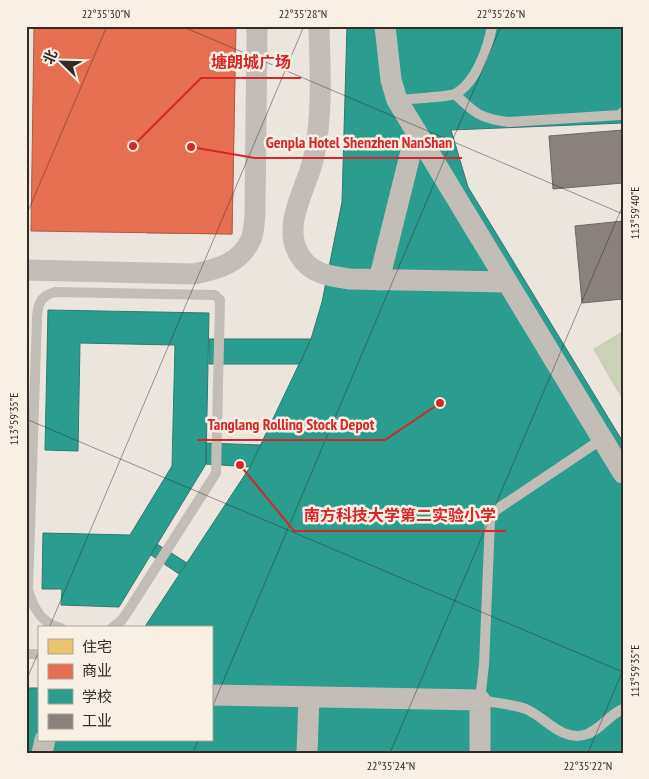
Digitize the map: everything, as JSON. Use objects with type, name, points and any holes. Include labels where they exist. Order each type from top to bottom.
[{"type":"street","points":[[26,270],[194,274],[214,270],[229,264],[242,253],[252,238],[255,216],[257,26]]},
{"type":"street","points":[[319,26],[319,121],[313,163],[294,218],[294,239],[300,255],[313,269],[327,276],[379,280],[507,282]]},
{"type":"street","points":[[385,26],[391,80],[397,100],[623,474]]},
{"type":"street","points":[[379,280],[416,132]]},
{"type":"street","points":[[212,695],[480,700],[480,753]]},
{"type":"street","points":[[307,753],[309,697]]},
{"type":"lane","points":[[397,100],[455,94],[468,84],[479,66],[492,26]]},
{"type":"lane","points":[[455,94],[477,115],[509,122],[620,115],[623,112]]},
{"type":"lane","points":[[55,626],[41,618],[32,605],[28,590],[38,317],[41,299],[47,294],[55,292],[215,295],[220,300],[216,473],[130,608],[122,620],[114,626]]},
{"type":"lane","points":[[602,439],[496,510],[490,520],[484,665],[480,700],[526,710],[566,734],[583,735],[594,730],[623,709]]},
{"type":"green space","points":[[623,331],[623,401],[593,349]]},
{"type":"building: 住宅","points":[[514,26],[574,26],[574,32],[613,33],[612,74],[573,74],[573,92],[543,92],[543,108],[530,108],[513,95]]},
{"type":"building: 住宅","points":[[151,60],[235,62],[232,234],[147,233]]},
{"type":"building: 住宅","points":[[608,733],[623,733],[623,753],[598,753],[598,751],[608,751]]},
{"type":"building: 住宅","points":[[58,748],[262,752],[58,753]]},
{"type":"building: 住宅","points":[[447,748],[447,753],[335,753],[335,749]]},
{"type":"building: 商业","points":[[34,26],[236,26],[232,234],[31,231]]},
{"type":"building: 学校","points":[[347,26],[623,26],[623,123],[451,130],[468,187],[623,442],[623,753],[26,753],[26,688],[38,688],[38,742],[212,742],[212,626],[145,626],[250,467],[311,339],[322,302],[342,202]]},
{"type":"building: 学校","points":[[48,310],[209,313],[206,464],[119,607],[61,605],[62,589],[42,589],[43,533],[130,535],[172,466],[175,345],[80,343],[78,451],[45,450]]},
{"type":"building: 学校","points":[[209,339],[311,339],[300,364],[209,364]]},
{"type":"building: 学校","points":[[206,443],[261,445],[250,467],[206,464]]},
{"type":"building: 学校","points":[[157,544],[187,563],[179,574],[151,555]]},
{"type":"building: 工业","points":[[623,130],[623,183],[553,189],[549,136]]},
{"type":"building: 工业","points":[[623,221],[623,299],[582,303],[575,226]]},
{"type":"place","name":"塘朗城广场","points":[[133,146]]},
{"type":"place","name":"Genpla Hotel Shenzhen NanShan","points":[[191,147]]},
{"type":"place","name":"Tanglang Rolling Stock Depot","points":[[440,403]]},
{"type":"place","name":"南方科技大学第二实验小学","points":[[240,465]]}]
